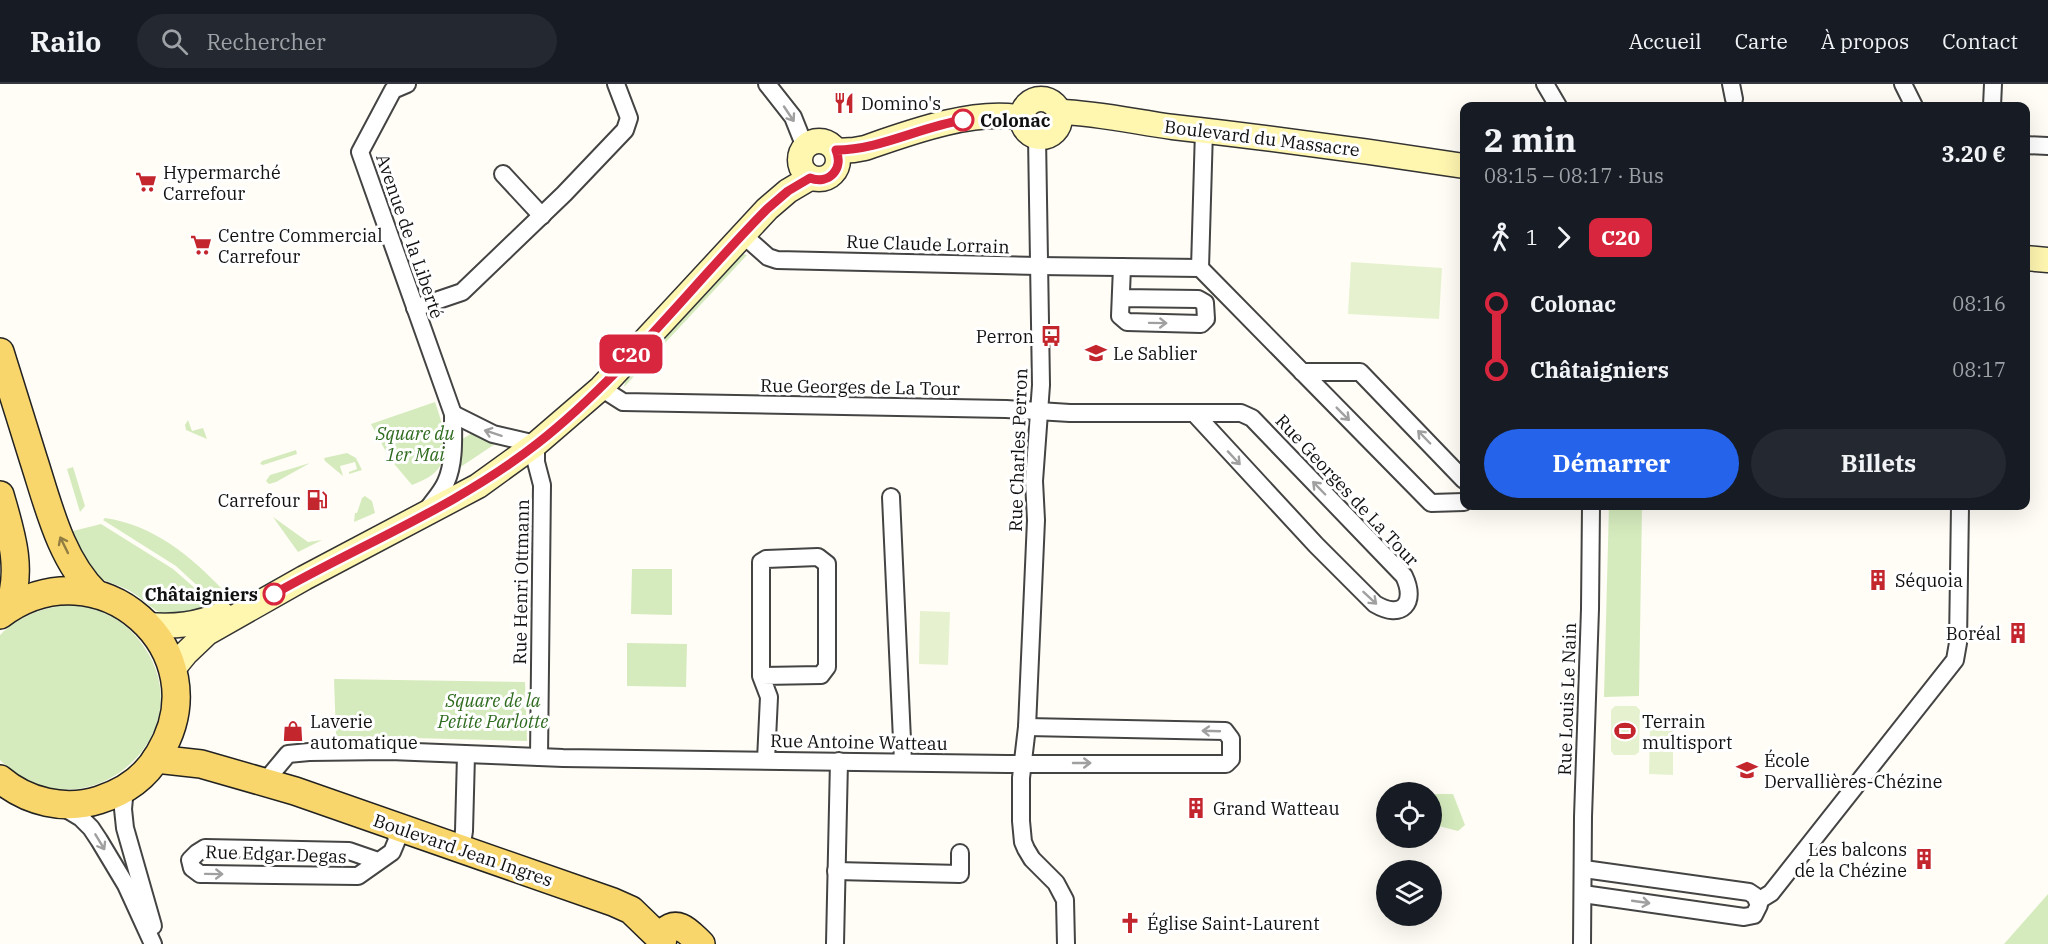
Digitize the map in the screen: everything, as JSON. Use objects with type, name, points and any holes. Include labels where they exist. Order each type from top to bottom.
[{"type":"main road","points":[[1039,99],[1052,102],[1060,112],[1060,122],[1055,132],[1047,137],[1037,137],[1027,132],[1022,118],[1027,105],[1039,99]]},
{"type":"main road","name":"Boulevard du Massacre","points":[[1060,112],[1371,151],[1460,165]]},
{"type":"main road","points":[[836,150],[865,148],[951,122],[1003,115],[1022,118]]},
{"type":"main road","points":[[815,141],[821,141],[827,142],[836,150],[838,167],[831,176],[821,180],[810,178],[805,174],[800,158],[805,147],[815,141]]},
{"type":"main road","points":[[172,670],[186,652],[207,633],[304,578],[478,486],[536,444],[601,388],[742,234],[788,191],[810,178]]},
{"type":"main road","points":[[2030,258],[2048,260]]},
{"type":"main road","points":[[0,352],[59,535],[75,567],[96,594]]},
{"type":"main road","points":[[0,495],[15,548],[13,597],[5,611]]},
{"type":"main road","points":[[147,625],[172,627],[202,622],[304,578]]},
{"type":"main road","points":[[5,611],[30,597],[51,591],[74,590],[96,594],[128,608],[147,625],[163,646],[172,670],[176,692],[172,723],[166,742],[156,759],[137,780],[125,788],[93,802],[58,804],[5,789]]},
{"type":"main road","name":"Boulevard Jean Ingres","points":[[172,723],[205,752],[295,791]]},
{"type":"main road","name":"Boulevard Jean Ingres","points":[[156,759],[201,764],[295,791],[631,910],[646,911],[661,918],[679,939]]},
{"type":"street","name":"Avenue de la Liberté","points":[[407,84],[393,90],[360,152],[453,414],[454,446],[448,478],[424,514]]},
{"type":"street","points":[[415,308],[462,292],[542,216],[625,130],[629,118],[616,84]]},
{"type":"street","points":[[767,84],[793,117],[805,147]]},
{"type":"street","points":[[1545,84],[1556,102]]},
{"type":"street","points":[[1903,84],[1912,102]]},
{"type":"street","points":[[1992,102],[1993,84]]},
{"type":"street","points":[[1204,130],[1200,268],[1431,503],[1460,502]]},
{"type":"street","name":"Rue Charles Perron","points":[[1037,137],[1041,385],[1034,481],[1036,520],[1027,727],[1021,778],[1023,842],[1032,859],[1056,883],[1065,900],[1066,944]]},
{"type":"street","points":[[2030,145],[2048,146]]},
{"type":"street","points":[[502,174],[542,216]]},
{"type":"street","name":"Rue Claude Lorrain","points":[[742,234],[768,257],[777,260],[1038,267],[1200,268]]},
{"type":"street","points":[[1121,298],[1198,299],[1205,303],[1206,319],[1201,324],[1127,322],[1120,316],[1122,267]]},
{"type":"street","points":[[1302,372],[1360,372],[1460,476]]},
{"type":"street","name":"Rue Georges de La Tour","points":[[601,388],[623,402],[1195,414],[1241,413],[1252,418],[1404,576],[1409,586],[1410,597],[1406,605],[1400,609],[1386,610],[1375,604],[1316,545],[1195,414]]},
{"type":"street","points":[[453,414],[493,434],[536,444]]},
{"type":"street","name":"Rue Henri Ottmann","points":[[536,444],[536,462],[542,485],[539,757]]},
{"type":"street","points":[[891,496],[903,762]]},
{"type":"street","name":"Rue Louis Le Nain","points":[[1582,944],[1591,510]]},
{"type":"street","points":[[1758,901],[1771,893],[1955,660],[1958,643],[1960,510]]},
{"type":"street","points":[[761,676],[821,675],[827,667],[827,564],[818,557],[766,559],[761,562],[761,676],[769,697],[766,760]]},
{"type":"street","name":"Rue Antoine Watteau","points":[[267,778],[284,756],[302,752],[1024,763],[1226,764],[1231,759],[1231,739],[1225,731],[1027,727]]},
{"type":"street","points":[[461,850],[464,831],[466,755]]},
{"type":"street","points":[[835,944],[839,761]]},
{"type":"street","points":[[125,788],[123,809],[125,828],[159,944]]},
{"type":"street","points":[[58,804],[81,818],[91,828],[126,885],[153,944]]},
{"type":"street","name":"Rue Edgar Degas","points":[[378,861],[349,851],[205,849],[190,860],[192,868],[200,874],[358,876],[392,852],[397,840],[394,826]]},
{"type":"street","points":[[836,871],[960,874],[960,853]]},
{"type":"street","points":[[1583,894],[1744,917],[1750,917],[1757,912],[1758,901],[1753,893],[1749,892],[1584,869]]},
{"type":"green space","points":[[743,254],[747,255],[624,387],[626,379]]},
{"type":"green space","points":[[1351,262],[1442,268],[1439,319],[1348,314]]},
{"type":"green space","name":"Square du 1er Mai","points":[[435,402],[441,419],[444,440],[443,459],[433,474],[412,485],[390,459],[371,424]]},
{"type":"green space","points":[[188,420],[192,431],[203,428],[207,439],[186,430],[185,425]]},
{"type":"green space","points":[[474,432],[501,440],[456,470],[459,441]]},
{"type":"green space","points":[[296,450],[297,454],[260,464],[262,461]]},
{"type":"green space","points":[[347,453],[356,458],[362,470],[349,474],[357,469],[355,462],[340,466],[343,476],[324,458]]},
{"type":"green space","points":[[310,463],[276,482],[269,484],[266,481],[270,475]]},
{"type":"green space","points":[[73,467],[85,506],[80,512],[67,469]]},
{"type":"green space","points":[[365,496],[372,501],[375,513],[354,522],[355,513]]},
{"type":"green space","points":[[1609,510],[1642,510],[1639,696],[1604,697]]},
{"type":"green space","points":[[273,517],[308,542],[322,540],[298,552]]},
{"type":"green space","points":[[105,518],[139,527],[170,544],[197,565],[223,590],[202,590],[176,566],[103,520]]},
{"type":"green space","points":[[101,524],[173,569],[212,603],[178,615],[163,614],[130,591],[96,576],[92,573],[69,532]]},
{"type":"green space","points":[[632,569],[672,569],[672,615],[631,614]]},
{"type":"green space","points":[[68,605],[89,608],[108,615],[132,632],[139,640],[157,675],[160,709],[149,740],[128,766],[100,783],[67,789],[33,783],[0,760],[0,635],[7,628],[31,614]]},
{"type":"green space","points":[[920,611],[950,612],[948,665],[919,664]]},
{"type":"green space","points":[[627,643],[687,644],[686,687],[627,686]]},
{"type":"green space","name":"Square de la Petite Parlotte","points":[[334,679],[525,682],[527,741],[336,736]]},
{"type":"green space","name":"Terrain multisport","points":[[1615,706],[1636,706],[1640,710],[1639,752],[1635,755],[1614,755],[1611,751],[1611,710]]},
{"type":"green space","points":[[1650,727],[1673,728],[1673,775],[1649,774]]},
{"type":"green space","points":[[1442,794],[1453,794],[1465,825],[1458,831],[1442,827]]},
{"type":"green space","points":[[2048,894],[2048,944],[2004,944]]},
{"type":"bus line","name":"C20","points":[[274,594],[478,486],[560,426],[601,388],[767,209],[788,191],[810,178],[826,179],[835,172],[839,161],[836,150],[865,148],[920,130],[963,120]]},
{"type":"place","name":"Domino's","points":[[844,103]]},
{"type":"place","name":"Colonac","points":[[963,120]]},
{"type":"place","name":"Hypermarché Carrefour","points":[[146,182]]},
{"type":"place","name":"Centre Commercial Carrefour","points":[[201,245]]},
{"type":"place","name":"Perron","points":[[1051,336]]},
{"type":"place","name":"Le Sablier","points":[[1096,353]]},
{"type":"place","name":"Carrefour","points":[[317,500]]},
{"type":"place","name":"Séquoia","points":[[1878,580]]},
{"type":"place","name":"Châtaigniers","points":[[274,594]]},
{"type":"place","name":"Boréal","points":[[2018,633]]},
{"type":"place","name":"Laverie automatique","points":[[293,731]]},
{"type":"place","name":"Terrain multisport","points":[[1625,731]]},
{"type":"place","name":"École Dervallières-Chézine","points":[[1747,770]]},
{"type":"place","name":"Grand Watteau","points":[[1196,808]]},
{"type":"place","name":"Les balcons de la Chézine","points":[[1924,859]]},
{"type":"place","name":"Église Saint-Laurent","points":[[1130,923]]}]
